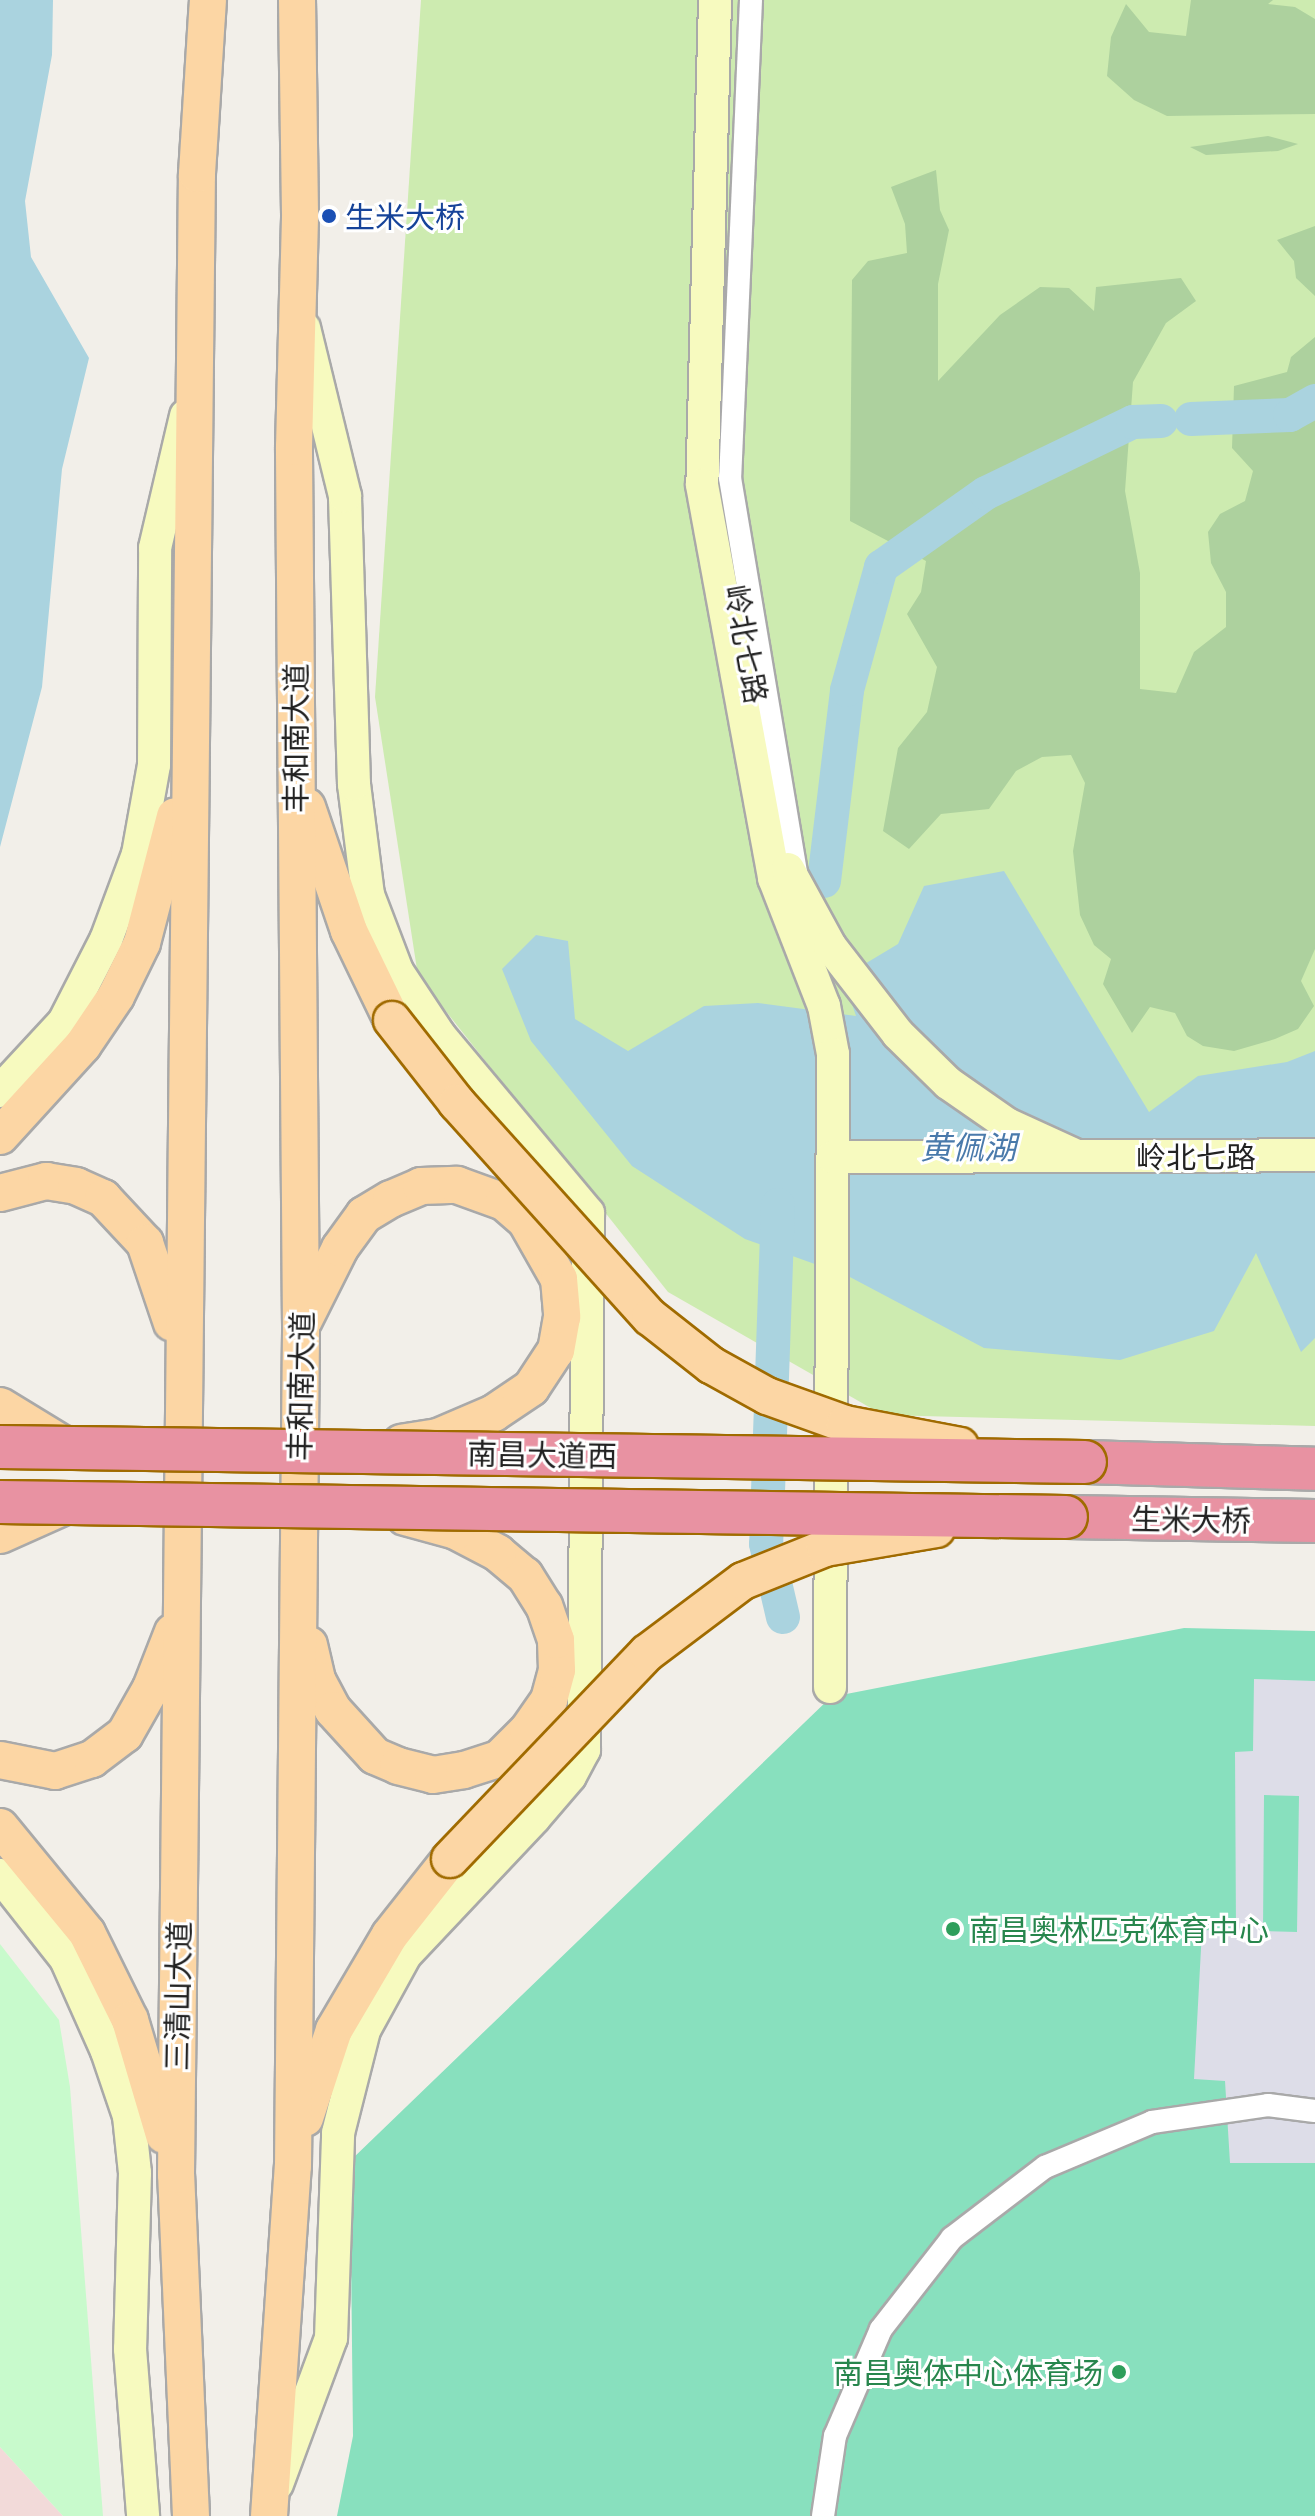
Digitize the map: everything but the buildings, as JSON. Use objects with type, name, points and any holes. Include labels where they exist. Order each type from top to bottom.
[{"type":"highway","name":"南昌大道西","points":[[0,1447],[1085,1462]]},
{"type":"highway","name":"生米大桥","points":[[1085,1462],[1315,1469]]},
{"type":"highway","name":"南昌大道西","points":[[0,1502],[1066,1517]]},
{"type":"highway","name":"生米大桥","points":[[1066,1517],[1315,1521]]},
{"type":"main road","points":[[183,1359],[197,174],[208,0]]},
{"type":"main road","name":"丰和南大道","points":[[297,0],[295,774],[301,1325],[298,1600]]},
{"type":"main road","points":[[715,0],[702,485],[786,884],[832,1038],[830,1687]]},
{"type":"main road","name":"岭北七路","points":[[733,0],[718,481],[788,872],[786,884],[878,1012],[948,1083],[1007,1124],[1077,1156]]},
{"type":"main road","points":[[272,2510],[331,2338],[338,2133],[364,2030],[405,1955],[570,1776],[584,1750],[588,1213],[440,1036],[397,971],[368,895],[354,784],[345,496],[298,306]]},
{"type":"main road","points":[[0,1136],[16,1097],[64,1022],[106,940],[138,854],[154,765],[155,548],[195,375]]},
{"type":"main road","points":[[16,1097],[83,1045],[142,943],[173,829],[192,684]]},
{"type":"main road","points":[[295,774],[349,931],[392,1020],[457,1103],[650,1317],[711,1365],[767,1396],[845,1424],[932,1443],[1085,1462]]},
{"type":"main road","name":"岭北七路","points":[[833,1157],[1315,1155]]},
{"type":"main road","points":[[0,1193],[46,1181],[76,1186],[103,1198],[145,1243],[183,1359]]},
{"type":"main road","points":[[301,1325],[340,1248],[364,1215],[421,1186],[457,1185],[504,1202],[546,1249],[559,1279],[562,1317],[556,1350],[531,1388],[494,1413],[438,1437],[347,1451]]},
{"type":"main road","name":"三清山大道","points":[[183,1359],[176,2175],[190,2511]]},
{"type":"main road","points":[[0,1406],[69,1448]]},
{"type":"main road","points":[[0,1535],[73,1502]]},
{"type":"main road","points":[[298,1600],[317,1680],[355,1738],[375,1756],[398,1766],[433,1775],[464,1770],[500,1758],[549,1700],[556,1640],[544,1606],[525,1576],[498,1553],[456,1531],[364,1506]]},
{"type":"main road","points":[[293,2166],[334,2030],[390,1935],[450,1859],[647,1653],[743,1581],[825,1548],[901,1533],[1066,1517]]},
{"type":"main road","points":[[272,2510],[293,2166],[298,1600]]},
{"type":"main road","points":[[0,1760],[55,1771],[92,1759],[125,1734],[151,1688],[181,1612]]},
{"type":"main road","points":[[0,1827],[12,1865],[66,1959],[107,2051],[129,2116],[135,2173],[130,2349],[143,2516]]},
{"type":"main road","points":[[12,1865],[87,1933],[130,2020],[176,2175]]},
{"type":"street","points":[[703,0],[687,483],[752,833],[786,884]]},
{"type":"street","points":[[751,0],[730,478],[786,884]]},
{"type":"street","points":[[823,2516],[835,2436],[881,2329],[952,2238],[1045,2167],[1152,2122],[1268,2105],[1315,2111]]},
{"type":"shaded area","points":[[1254,1679],[1315,1681],[1315,2163],[1230,2163],[1225,2081],[1194,2079],[1202,1930],[1236,1931],[1235,1752],[1253,1751]],"holes":[[[1264,1795],[1299,1796],[1297,1932],[1263,1931]]]},
{"type":"shaded area","points":[[0,2447],[63,2516],[0,2516]]},
{"type":"green space","points":[[421,0],[1315,0],[1315,1426],[883,1415],[668,1292],[418,976],[375,697]]},
{"type":"green space","points":[[1191,0],[1273,0],[1268,4],[1295,7],[1315,19],[1315,114],[1167,116],[1134,100],[1107,76],[1111,37],[1126,4],[1149,32],[1186,36]]},
{"type":"green space","points":[[1268,136],[1298,144],[1278,151],[1206,155],[1190,147]]},
{"type":"green space","points":[[936,170],[940,210],[949,230],[938,284],[938,381],[1000,315],[1040,287],[1069,288],[1094,311],[1096,287],[1181,278],[1196,301],[1166,323],[1133,382],[1125,491],[1140,573],[1140,689],[1176,693],[1194,652],[1226,627],[1226,592],[1211,563],[1208,532],[1220,514],[1245,501],[1253,471],[1232,448],[1234,386],[1287,372],[1291,357],[1315,337],[1315,949],[1301,981],[1314,1006],[1298,1029],[1275,1039],[1234,1051],[1203,1046],[1187,1036],[1175,1013],[1150,1007],[1132,1033],[1103,984],[1111,959],[1094,945],[1080,915],[1073,851],[1085,783],[1071,755],[1042,757],[1016,771],[989,809],[941,814],[909,849],[883,831],[898,748],[927,712],[937,667],[907,614],[921,592],[926,561],[850,521],[852,280],[868,261],[907,253],[905,224],[891,187]]},
{"type":"green space","points":[[1315,226],[1315,296],[1296,278],[1294,261],[1277,240]]},
{"type":"green space","name":"南昌奥林匹克体育中心","points":[[1184,1628],[1315,1631],[1315,2516],[337,2516],[353,2436],[350,2161],[831,1697]]},
{"type":"green space","points":[[0,1944],[59,2020],[70,2087],[103,2516],[63,2516],[0,2447]]},
{"type":"water","points":[[0,0],[53,0],[52,55],[25,201],[31,257],[89,358],[62,469],[42,687],[0,847]]},
{"type":"water","name":"黄佩湖","points":[[1004,871],[1149,1112],[1198,1076],[1287,1062],[1315,1051],[1315,1338],[1301,1352],[1256,1253],[1214,1331],[1120,1360],[984,1348],[848,1276],[745,1239],[632,1166],[531,1041],[502,969],[536,935],[568,941],[575,1019],[628,1051],[704,1006],[758,1003],[856,1016],[843,977],[898,944],[924,886]]},
{"type":"waterway","points":[[1191,419],[1290,415],[1315,401]]},
{"type":"waterway","points":[[824,881],[847,690],[881,567],[986,493],[1133,422],[1161,421]]},
{"type":"waterway","points":[[778,1205],[766,1544],[783,1617]]},
{"type":"place","name":"生米大桥","points":[[329,216]]},
{"type":"place","name":"南昌奥林匹克体育中心","points":[[953,1929]]},
{"type":"place","name":"南昌奥体中心体育场","points":[[1119,2372]]}]
